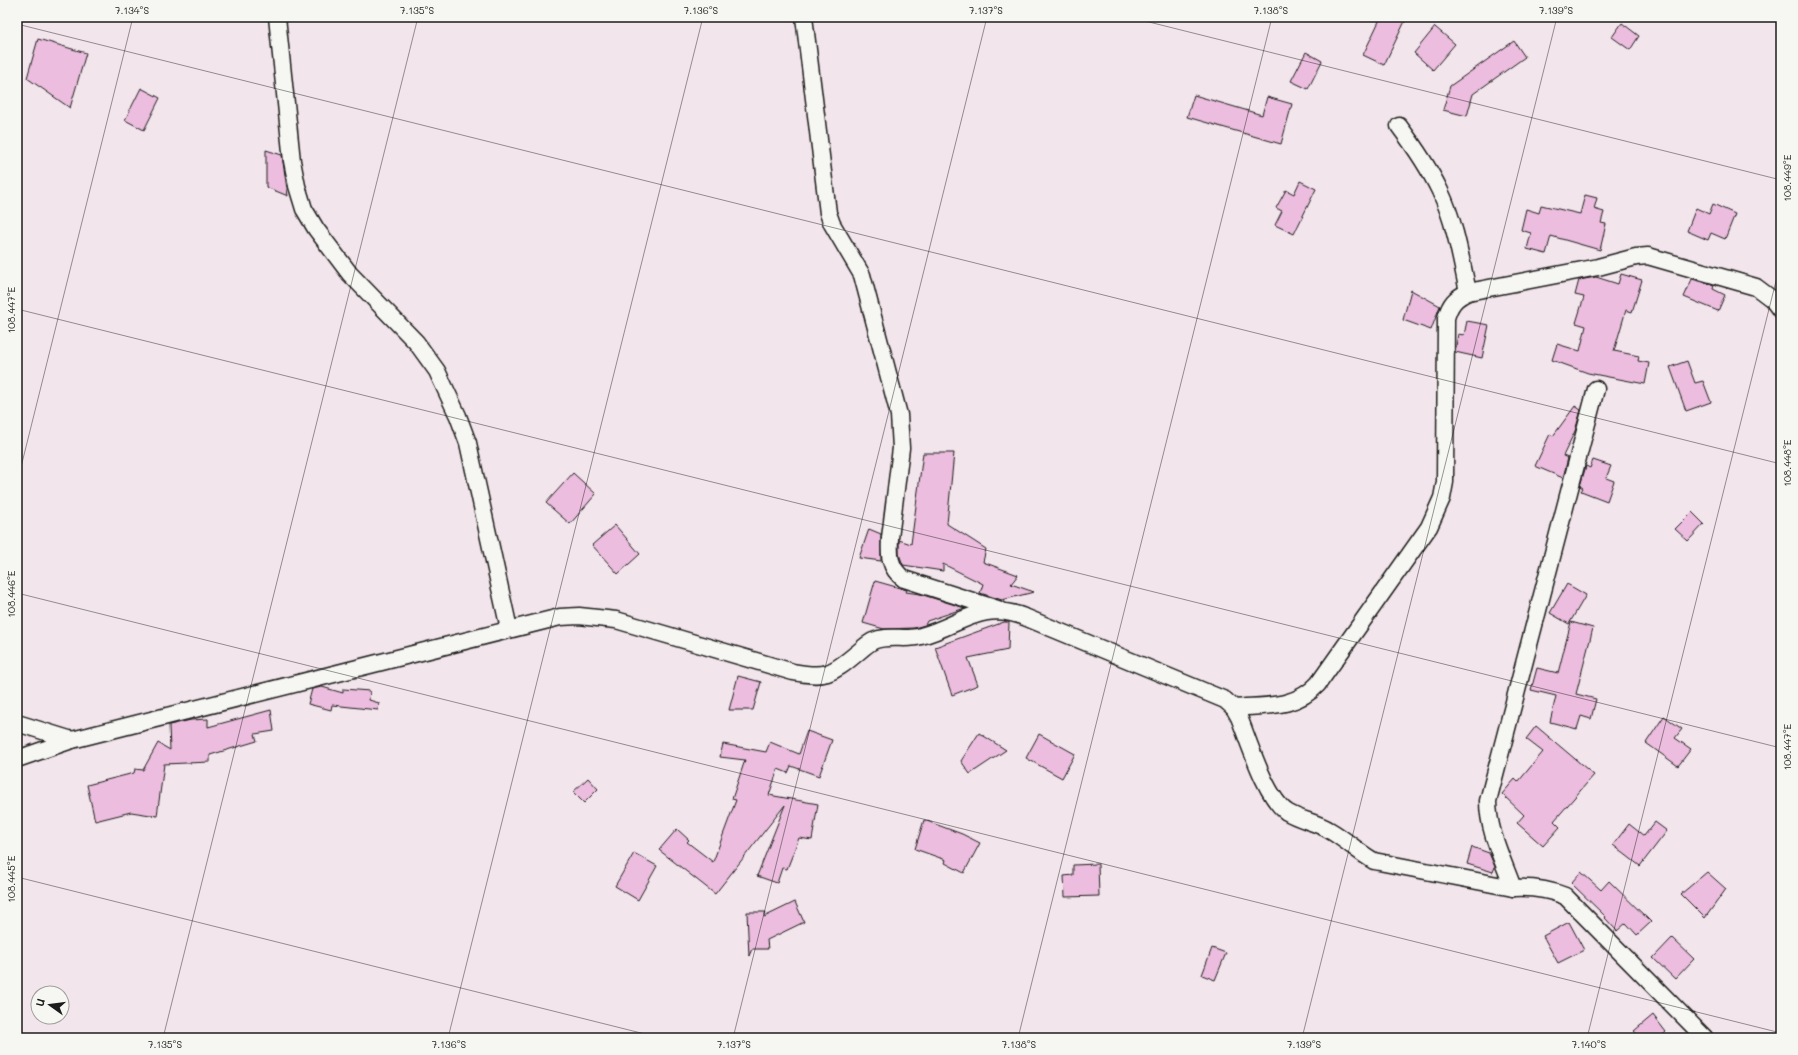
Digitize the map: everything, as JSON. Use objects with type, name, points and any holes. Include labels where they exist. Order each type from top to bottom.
[{"type":"street","points":[[276,17],[292,161],[297,186],[304,209],[330,250],[350,274],[416,342],[437,371],[458,416],[468,443],[509,630]]},
{"type":"street","points":[[804,17],[828,213],[835,230],[862,275],[899,415],[901,448],[889,552],[891,564],[896,573],[904,579],[1016,613],[1226,700],[1234,708],[1239,718],[1267,787],[1276,801],[1286,811],[1325,827],[1360,853],[1374,861],[1512,888],[1526,887],[1554,891],[1566,896],[1705,1038]]},
{"type":"street","points":[[1399,126],[1414,146],[1441,192],[1454,231],[1468,292]]},
{"type":"street","points":[[1234,708],[1288,703],[1309,694],[1318,684],[1429,527],[1442,498],[1445,482],[1446,318],[1452,302],[1459,296],[1468,292],[1648,256],[1756,287],[1772,299],[1781,311]]},
{"type":"street","points":[[1512,888],[1491,828],[1488,816],[1488,802],[1596,389]]},
{"type":"street","points":[[17,759],[72,740],[560,617],[599,617],[616,620],[793,672],[821,675],[839,668],[872,642],[880,639],[920,637],[969,616],[993,610],[1006,611]]},
{"type":"street","points":[[17,723],[72,740]]},
{"type":"building","points":[[1381,17],[1407,17],[1384,65],[1363,55]]},
{"type":"building","points":[[1622,23],[1639,36],[1630,50],[1612,37]]},
{"type":"building","points":[[1435,27],[1455,44],[1433,70],[1414,53]]},
{"type":"building","points":[[38,39],[86,53],[70,108],[27,78]]},
{"type":"building","points":[[1514,41],[1525,57],[1473,94],[1467,116],[1443,110],[1450,86]]},
{"type":"building","points":[[1306,52],[1322,61],[1308,89],[1291,81]]},
{"type":"building","points":[[141,88],[160,98],[144,130],[125,120]]},
{"type":"building","points":[[1194,95],[1262,115],[1267,97],[1292,104],[1281,144],[1187,117]]},
{"type":"building","points":[[266,150],[282,155],[288,196],[266,187]]},
{"type":"building","points":[[1300,181],[1316,189],[1294,234],[1275,225],[1282,211],[1276,208],[1286,190],[1294,194]]},
{"type":"building","points":[[1585,195],[1597,198],[1594,209],[1604,212],[1601,223],[1606,224],[1600,250],[1551,236],[1546,254],[1527,249],[1531,233],[1521,230],[1526,209],[1539,213],[1541,205],[1580,214]]},
{"type":"building","points":[[1713,204],[1735,214],[1725,239],[1711,233],[1708,240],[1687,231],[1696,208],[1709,214]]},
{"type":"building","points":[[1621,274],[1642,280],[1632,312],[1626,310],[1614,351],[1639,356],[1638,361],[1649,363],[1645,384],[1588,373],[1552,360],[1557,344],[1580,351],[1586,326],[1576,323],[1584,297],[1575,295],[1579,280],[1596,277],[1618,284]]},
{"type":"building","points":[[1692,279],[1714,285],[1713,289],[1725,295],[1718,311],[1684,297]]},
{"type":"building","points":[[1411,290],[1440,306],[1431,330],[1403,320]]},
{"type":"building","points":[[1467,321],[1489,325],[1482,358],[1455,352],[1458,334],[1464,335]]},
{"type":"building","points":[[1687,361],[1695,383],[1703,381],[1711,402],[1686,411],[1670,367]]},
{"type":"building","points":[[1575,406],[1581,410],[1575,431],[1563,456],[1568,458],[1563,478],[1535,466],[1550,434],[1553,436]]},
{"type":"building","points":[[923,453],[954,453],[947,524],[986,549],[983,562],[1018,575],[1011,584],[1034,592],[1002,600],[980,593],[983,584],[943,564],[943,571],[903,565],[899,554],[899,540],[911,544]]},
{"type":"building","points":[[1593,460],[1611,466],[1606,478],[1614,481],[1607,501],[1581,491],[1583,488],[1580,486],[1586,466],[1590,468]]},
{"type":"building","points":[[573,473],[596,494],[570,524],[546,503]]},
{"type":"building","points":[[1692,512],[1704,524],[1688,541],[1675,529]]},
{"type":"building","points":[[615,525],[640,554],[618,574],[592,545]]},
{"type":"building","points":[[869,529],[881,534],[881,561],[859,558]]},
{"type":"building","points":[[875,581],[907,590],[906,592],[920,594],[965,608],[927,621],[925,625],[914,628],[884,629],[863,623]]},
{"type":"building","points":[[1567,584],[1586,595],[1569,624],[1550,613]]},
{"type":"building","points":[[1004,622],[1009,622],[1008,650],[968,658],[978,685],[952,695],[935,647]]},
{"type":"building","points":[[1571,622],[1593,628],[1576,694],[1596,699],[1591,719],[1581,716],[1577,729],[1550,722],[1556,696],[1531,690],[1537,668],[1558,673]]},
{"type":"building","points":[[738,676],[761,682],[753,710],[729,710]]},
{"type":"building","points":[[322,687],[343,693],[343,689],[370,691],[369,700],[379,703],[378,710],[332,705],[331,710],[308,704],[312,689]]},
{"type":"building","points":[[271,710],[274,731],[255,734],[257,741],[210,755],[210,762],[164,764],[157,816],[131,812],[95,821],[87,785],[134,773],[135,769],[143,770],[158,743],[170,750],[169,725],[191,720],[208,719],[208,727]]},
{"type":"building","points":[[1664,716],[1682,729],[1675,738],[1691,749],[1678,766],[1646,743]]},
{"type":"building","points":[[1536,726],[1594,775],[1554,821],[1560,827],[1543,846],[1517,823],[1524,815],[1502,794],[1515,779],[1518,782],[1543,752],[1526,739]]},
{"type":"building","points":[[807,731],[832,740],[819,776],[791,766],[788,773],[778,769],[769,795],[818,804],[812,840],[799,838],[787,869],[782,868],[777,883],[757,876],[785,805],[715,894],[659,850],[677,829],[689,840],[687,842],[713,862],[736,800],[732,799],[745,760],[720,757],[723,744],[766,752],[770,742],[799,754]]},
{"type":"building","points":[[979,733],[1006,750],[970,774],[961,761]]},
{"type":"building","points":[[1039,734],[1075,754],[1062,778],[1026,758]]},
{"type":"building","points":[[588,778],[598,789],[584,803],[573,792]]},
{"type":"building","points":[[924,820],[962,834],[980,843],[964,873],[945,863],[946,860],[915,849]]},
{"type":"building","points":[[1655,822],[1667,831],[1640,866],[1613,845],[1629,824],[1644,836]]},
{"type":"building","points":[[1472,847],[1489,853],[1495,867],[1493,872],[1467,864]]},
{"type":"building","points":[[634,853],[657,866],[638,900],[615,886]]},
{"type":"building","points":[[1098,864],[1099,896],[1065,897],[1064,876],[1073,875],[1073,865]]},
{"type":"building","points":[[1581,872],[1601,890],[1609,881],[1651,922],[1637,935],[1626,923],[1617,931],[1605,918],[1606,917],[1571,883]]},
{"type":"building","points":[[1707,872],[1726,889],[1705,918],[1681,894]]},
{"type":"building","points":[[795,902],[804,922],[767,940],[768,949],[752,949],[749,956],[747,912],[766,912],[764,917]]},
{"type":"building","points":[[1569,922],[1584,950],[1558,963],[1543,936]]},
{"type":"building","points":[[1672,938],[1694,959],[1675,979],[1653,958]]},
{"type":"building","points":[[1212,948],[1226,953],[1215,980],[1202,975]]},
{"type":"building","points":[[1653,1015],[1666,1032],[1660,1038],[1641,1038],[1634,1031]]}]
